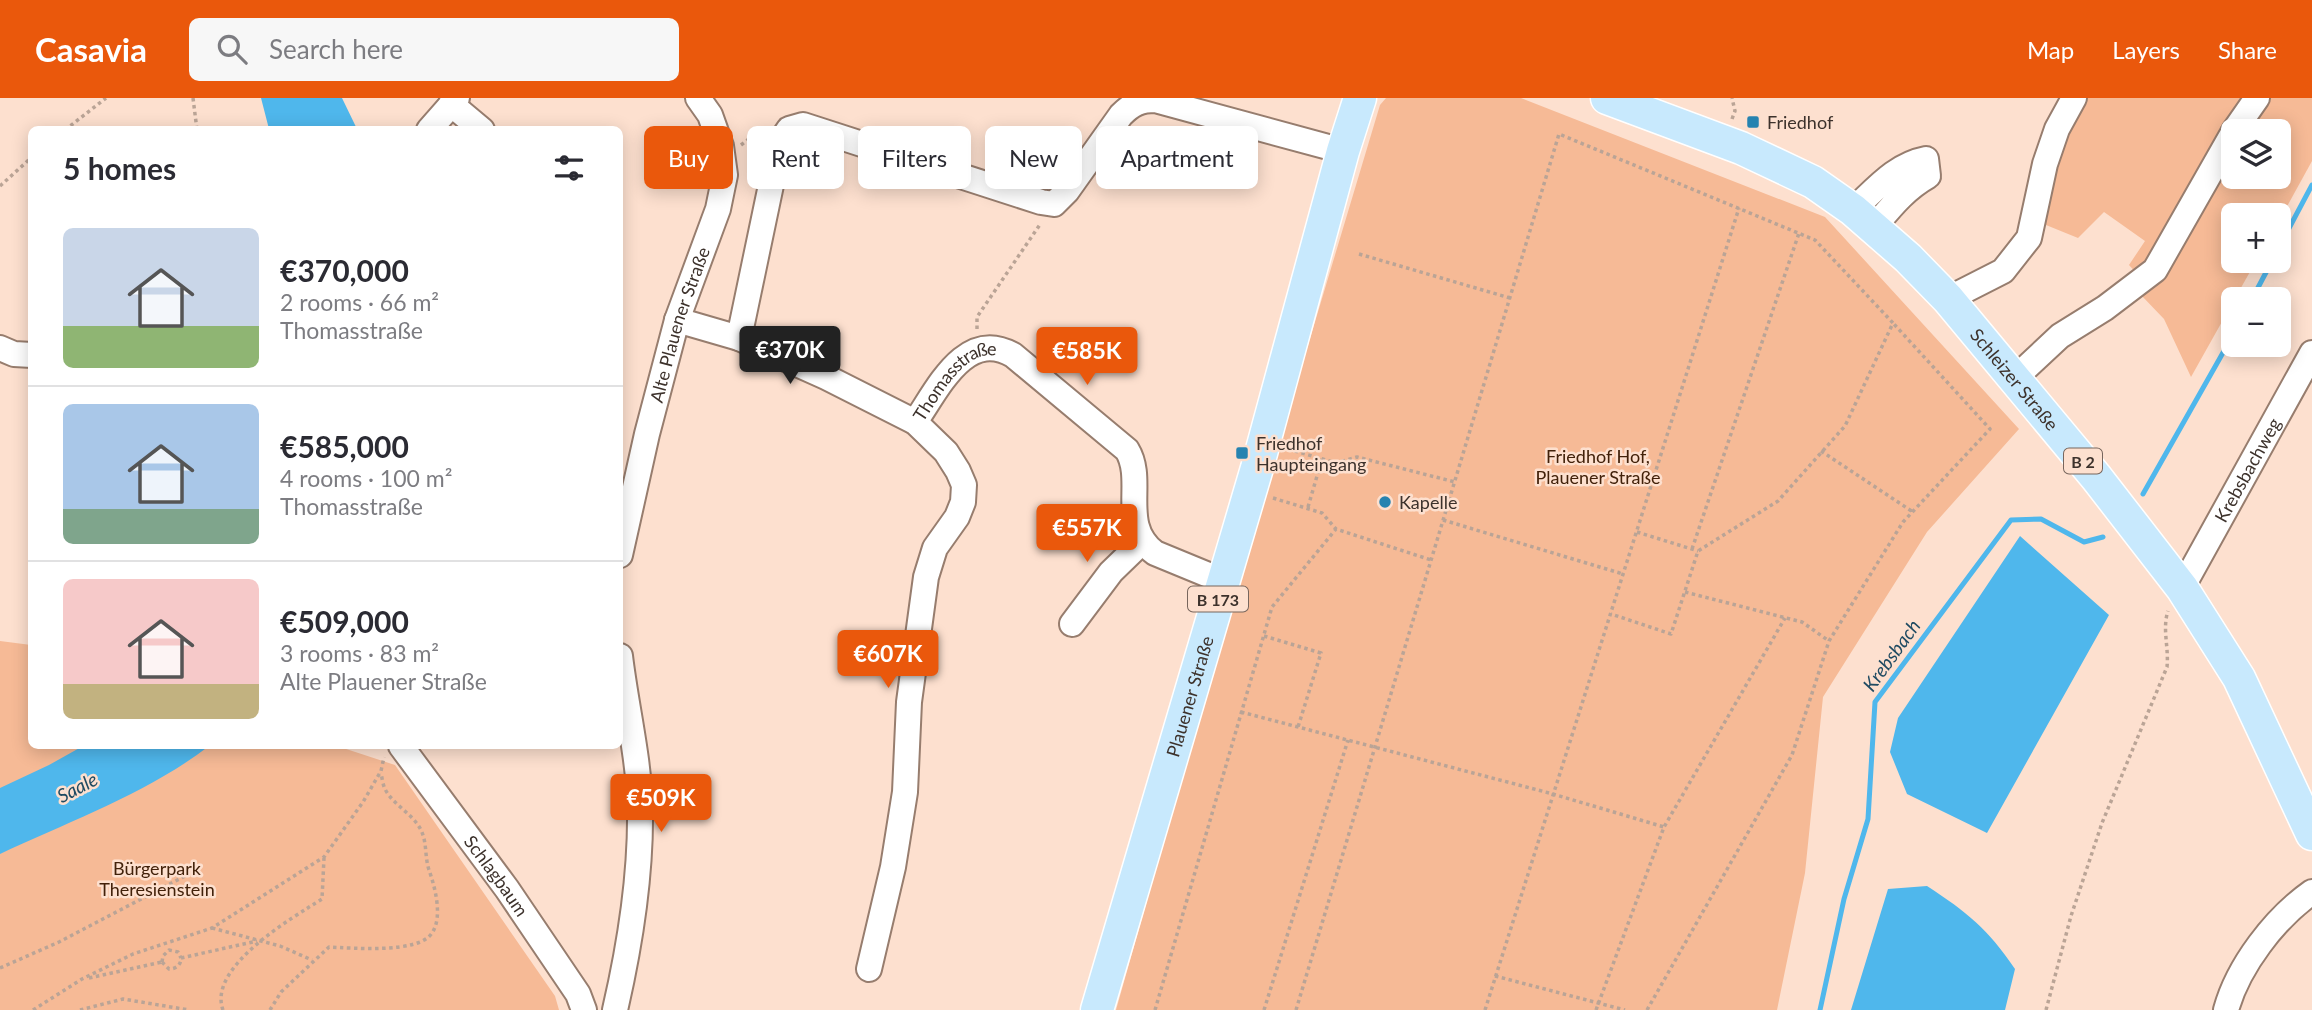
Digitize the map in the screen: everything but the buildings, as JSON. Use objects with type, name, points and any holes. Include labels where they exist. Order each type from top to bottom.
[{"type":"main road","name":"Plauener Straße","points":[[1097,1010],[1264,443],[1343,151],[1360,98]]},
{"type":"main road","name":"Schleizer Straße","points":[[1607,98],[1770,161],[1813,182],[1863,218],[1948,299],[2096,477],[2182,588],[2239,678],[2312,834]]},
{"type":"street","points":[[1948,299],[2003,271],[2029,238],[2045,164],[2057,129],[2074,98]]},
{"type":"street","points":[[2242,119],[2257,98]]},
{"type":"street","points":[[844,137],[1041,202],[1055,204],[1068,191],[1121,115],[1143,100],[1155,100],[1343,151]]},
{"type":"street","points":[[432,126],[454,101],[478,126]]},
{"type":"street","name":"Alte Plauener Straße","points":[[709,104],[715,126]]},
{"type":"street","points":[[2014,379],[2060,336],[2105,308],[2155,270],[2221,153]]},
{"type":"street","name":"Alte Plauener Straße","points":[[623,542],[647,434],[677,320],[718,209],[722,189]]},
{"type":"street","points":[[739,338],[769,189]]},
{"type":"street","name":"Thomasstraße","points":[[677,320],[739,338],[826,377],[915,422],[962,358],[976,349],[989,346],[1001,349],[1013,355],[1127,450],[1134,467],[1134,510],[1143,541]]},
{"type":"street","points":[[0,348],[14,354],[28,355]]},
{"type":"street","name":"Krebsbachweg","points":[[2182,588],[2312,353]]},
{"type":"street","points":[[869,969],[893,867],[905,792],[909,702],[926,577],[935,548],[957,517],[963,502],[964,485],[958,471],[946,452],[915,422]]},
{"type":"street","points":[[1072,624],[1111,572],[1143,541],[1155,553],[1223,581]]},
{"type":"street","points":[[615,1010],[623,974],[636,878],[640,809],[634,742],[623,674]]},
{"type":"street","name":"Schlagbaum","points":[[403,749],[507,888],[578,994],[584,1010]]},
{"type":"street","points":[[2226,1010],[2243,971],[2272,928],[2294,905],[2312,892]]},
{"type":"path","points":[[70,126],[106,98]]},
{"type":"path","points":[[193,98],[196,126]]},
{"type":"path","points":[[1296,1010],[1559,134],[1815,240],[1990,429],[1903,522],[1829,640],[1792,755],[1647,1010]]},
{"type":"path","points":[[733,151],[747,140]]},
{"type":"path","points":[[0,186],[28,161]]},
{"type":"path","points":[[976,349],[977,317],[1055,204]]},
{"type":"path","points":[[1485,1010],[1740,208]]},
{"type":"path","points":[[1692,550],[1799,233]]},
{"type":"path","points":[[1359,254],[1510,298]]},
{"type":"path","points":[[1611,614],[1671,634],[1698,551],[1778,500],[1845,426],[1893,323]]},
{"type":"path","points":[[1264,443],[1336,463],[1357,457],[1455,482]]},
{"type":"path","points":[[1821,451],[1913,512]]},
{"type":"path","points":[[1308,508],[1322,459]]},
{"type":"path","points":[[1250,491],[1322,513],[1336,530],[1431,560]]},
{"type":"path","points":[[1443,520],[1623,574]]},
{"type":"path","points":[[1155,1010],[1272,607],[1336,530]]},
{"type":"path","points":[[1637,531],[1698,551]]},
{"type":"path","points":[[2046,1010],[2071,916],[2102,823],[2167,667],[2169,651],[2164,623],[2170,605],[2182,588]]},
{"type":"path","points":[[1685,592],[1802,622],[1829,640]]},
{"type":"path","points":[[1596,1010],[1664,827],[1785,618]]},
{"type":"path","points":[[1264,636],[1321,653],[1298,727]]},
{"type":"path","points":[[1241,712],[1553,794],[1664,827]]},
{"type":"path","points":[[1264,1010],[1348,740]]},
{"type":"path","points":[[33,1010],[82,979],[133,954],[212,928],[324,857],[363,802],[381,771],[385,789],[417,824],[426,841],[427,863],[435,888],[436,918],[432,933],[425,940],[404,947],[329,947],[281,992],[270,1010]]},
{"type":"path","points":[[223,1010],[219,1000],[224,981],[259,940],[323,899],[324,857]]},
{"type":"path","points":[[0,968],[59,942],[185,876]]},
{"type":"path","points":[[212,928],[280,946],[313,960]]},
{"type":"path","points":[[181,958],[259,940]]},
{"type":"path","points":[[170,950],[178,952],[181,958],[180,964],[175,968],[169,969],[162,962],[163,956],[170,950]]},
{"type":"path","points":[[82,979],[162,962]]},
{"type":"path","points":[[1496,976],[1625,1010]]},
{"type":"path","points":[[80,1010],[123,999],[189,1010]]},
{"type":"green space","name":"Friedhof Hof, Plauener Straße","points":[[1386,98],[1521,98],[1825,217],[2019,429],[1927,532],[1823,697],[1805,873],[1777,1010],[1116,1010],[1240,572],[1380,105]]},
{"type":"green space","points":[[2065,98],[2312,98],[2312,161],[2289,203],[2221,203],[2221,273],[2249,273],[2241,287],[2221,287],[2221,323],[2191,377],[2164,319],[2141,295],[2148,286],[2129,265],[2145,241],[2104,212],[2078,238],[2046,225],[2024,221]]},
{"type":"green space","name":"Bürgerpark Theresienstein","points":[[0,641],[28,645],[28,749],[346,749],[395,765],[555,996],[559,1010],[0,1010]]},
{"type":"water","points":[[261,98],[342,98],[356,126],[268,126]]},
{"type":"water","points":[[2020,536],[2109,615],[1987,833],[1907,794],[1890,752],[1898,718]]},
{"type":"water","name":"Saale","points":[[78,749],[205,749],[135,792],[0,854],[0,788]]},
{"type":"water","points":[[1927,886],[1976,922],[2015,969],[2005,1010],[1851,1010],[1888,889]]},
{"type":"waterway","name":"Krebsbach","points":[[2291,225],[2312,185]]},
{"type":"waterway","name":"Krebsbach","points":[[2258,287],[2266,273]]},
{"type":"waterway","name":"Krebsbach","points":[[2143,494],[2221,356]]},
{"type":"waterway","name":"Krebsbach","points":[[1820,1010],[1844,899],[1868,819],[1875,702],[2011,520],[2041,519],[2084,542],[2103,537]]},
{"type":"place","name":"Friedhof","points":[[1753,122]]},
{"type":"place","name":"Friedhof Haupteingang","points":[[1242,453]]},
{"type":"place","name":"Kapelle","points":[[1385,502]]}]
